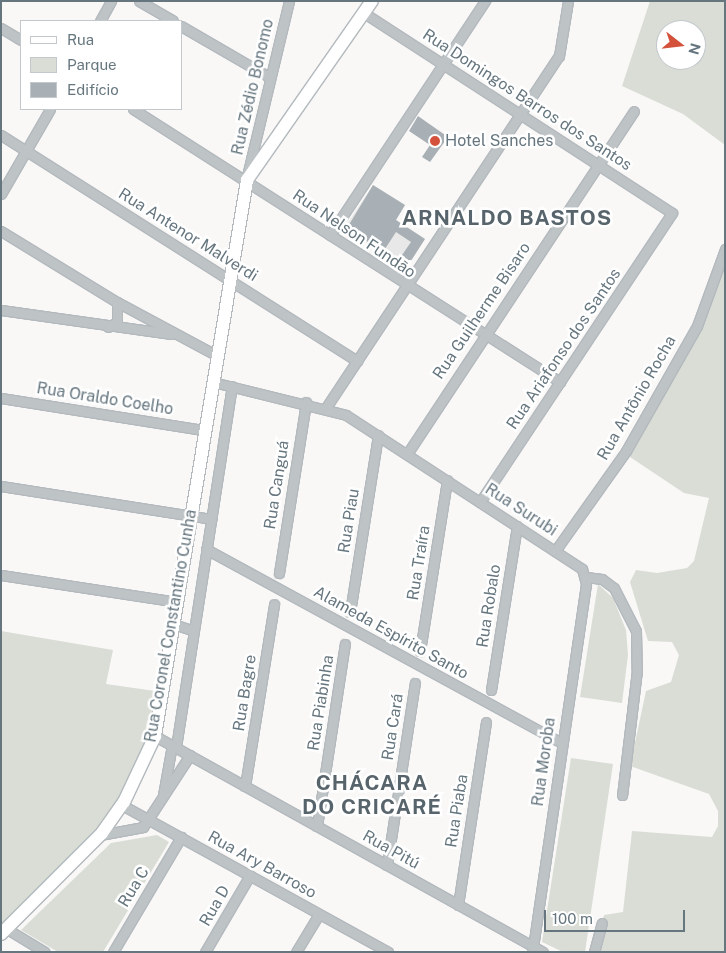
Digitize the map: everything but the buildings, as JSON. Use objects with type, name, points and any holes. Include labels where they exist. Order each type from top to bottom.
[{"type":"street","points":[[101,20],[111,1]]},
{"type":"street","points":[[139,1],[171,20]]},
{"type":"street","name":"Rua Zédio Bonomo","points":[[247,180],[269,77],[289,1]]},
{"type":"street","name":"Rua Coronel Constantino Cunha","points":[[4,931],[100,835],[122,805],[155,736],[216,355],[247,180],[372,1]]},
{"type":"street","points":[[330,235],[485,1]]},
{"type":"street","points":[[327,406],[559,56],[568,1]]},
{"type":"street","name":"Rua Domingos Barros dos Santos","points":[[364,13],[600,163],[672,213]]},
{"type":"street","points":[[182,27],[269,77]]},
{"type":"street","points":[[1,28],[20,39]]},
{"type":"street","points":[[1,194],[49,110]]},
{"type":"street","name":"Rua Nelson Fundão","points":[[135,110],[247,180],[406,287],[560,382]]},
{"type":"street","name":"Rua Guilherme Bisaro","points":[[407,454],[483,336],[634,111]]},
{"type":"street","name":"Rua Antenor Malverdi","points":[[1,136],[357,361]]},
{"type":"street","name":"Rua Ariafonso dos Santos","points":[[480,502],[672,213]]},
{"type":"street","points":[[1,230],[117,302],[216,355]]},
{"type":"street","name":"Rua Antônio Rocha","points":[[555,550],[626,451],[697,326],[725,249]]},
{"type":"street","points":[[107,327],[117,322],[117,302]]},
{"type":"street","points":[[1,310],[107,327],[176,334]]},
{"type":"street","name":"Rua Surubi","points":[[213,382],[327,406],[378,435],[555,550],[586,576],[602,579],[614,588],[636,631],[637,662],[622,795]]},
{"type":"street","points":[[163,796],[174,746],[194,631],[232,386]]},
{"type":"street","name":"Rua Oraldo Coelho","points":[[1,398],[204,430]]},
{"type":"street","name":"Rua Canguá","points":[[279,573],[306,402]]},
{"type":"street","name":"Rua Piau","points":[[350,612],[378,435]]},
{"type":"street","name":"Rua Traíra","points":[[420,651],[447,480]]},
{"type":"street","points":[[1,486],[211,518]]},
{"type":"street","name":"Rua Robalo","points":[[491,690],[517,526]]},
{"type":"street","name":"Alameda Espírito Santo","points":[[206,549],[562,743]]},
{"type":"street","points":[[1,576],[177,602]]},
{"type":"street","name":"Rua Moroba","points":[[533,949],[586,576]]},
{"type":"street","name":"Rua Bagre","points":[[246,786],[274,604]]},
{"type":"street","points":[[174,624],[194,631]]},
{"type":"street","name":"Rua Piabinha","points":[[317,826],[345,644]]},
{"type":"street","name":"Rua Cará","points":[[387,865],[415,683]]},
{"type":"street","name":"Rua Piaba","points":[[458,905],[486,722]]},
{"type":"street","name":"Rua Pitú","points":[[155,736],[458,905],[533,949],[543,952]]},
{"type":"street","points":[[100,835],[134,832],[149,820],[190,755]]},
{"type":"street","name":"Rua Ary Barroso","points":[[122,805],[388,952]]},
{"type":"street","name":"Rua C","points":[[113,952],[181,837]]},
{"type":"street","name":"Rua D","points":[[205,952],[250,875]]},
{"type":"street","points":[[296,952],[319,914]]},
{"type":"street","points":[[594,952],[602,923]]},
{"type":"street","points":[[4,931],[45,952]]},
{"type":"shaded area","points":[[373,185],[405,205],[396,220],[425,239],[407,267],[343,230]]},
{"type":"green space","points":[[650,1],[725,1],[725,145],[683,114],[622,86]]},
{"type":"green space","points":[[725,267],[725,952],[595,952],[604,915],[623,912],[632,831],[712,837],[718,826],[718,811],[709,794],[630,766],[646,691],[671,682],[679,655],[672,642],[648,641],[630,582],[636,570],[657,573],[687,568],[694,561],[709,498],[684,493],[630,457],[696,338]]},
{"type":"green space","points":[[598,584],[613,598],[626,630],[628,655],[622,703],[580,697]]},
{"type":"green space","points":[[1,631],[113,650],[106,684],[162,692],[150,744],[126,790],[95,835],[1,926]]},
{"type":"green space","points":[[571,758],[613,764],[585,952],[563,952],[542,942]]},
{"type":"green space","points":[[157,835],[169,842],[103,952],[58,952],[21,930],[111,843]]},
{"type":"place","name":"Hotel Sanches","points":[[435,141]]},
{"type":"district","name":"ARNALDO BASTOS","points":[[507,218]]},
{"type":"district","name":"CHÁCARA DO CRICARÉ","points":[[372,795]]}]
